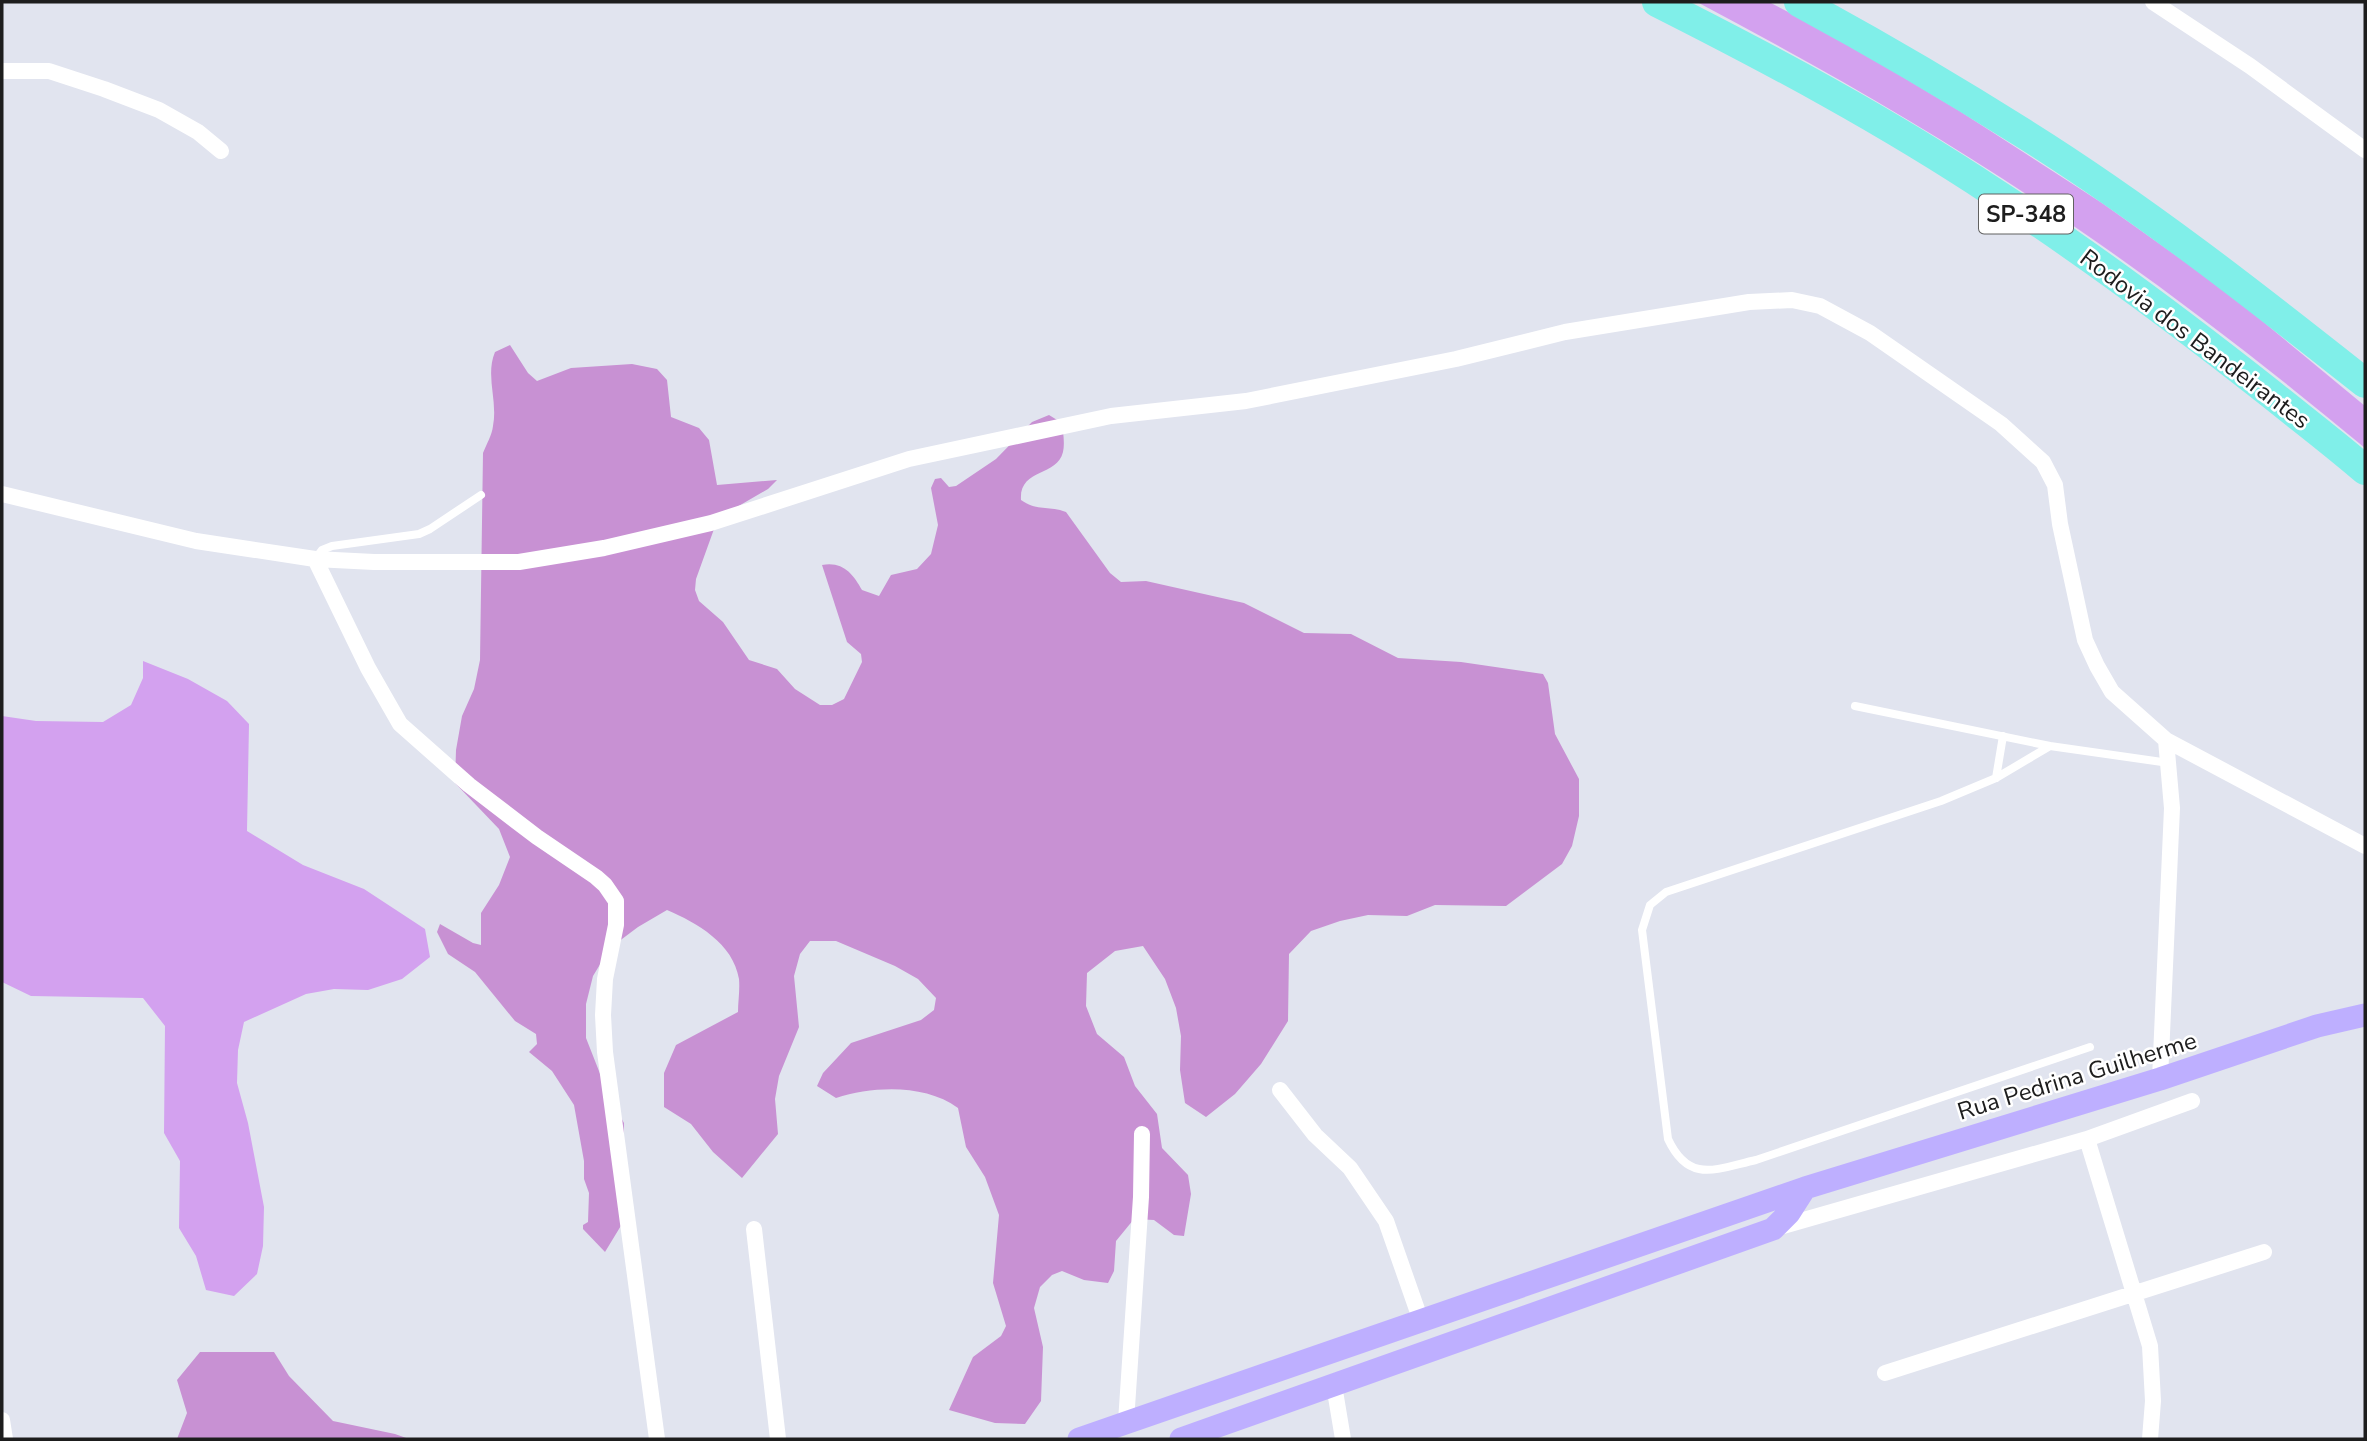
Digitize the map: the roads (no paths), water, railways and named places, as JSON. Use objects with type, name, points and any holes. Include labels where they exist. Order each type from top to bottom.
[{"type":"highway","name":"Rodovia dos Bandeirantes","points":[[1657,2],[1769,59],[1992,191],[2117,276],[2215,350],[2363,472]]},
{"type":"highway","name":"SP-348","points":[[1799,2],[1876,44],[2025,134],[2119,197],[2239,284],[2365,383]]},
{"type":"street","points":[[2153,2],[2250,66],[2365,150]]},
{"type":"street","points":[[2,71],[49,71],[104,89],[159,110],[198,132],[221,150]]},
{"type":"street","points":[[2,494],[196,541],[315,559],[374,562],[519,562],[604,548],[711,523],[909,459],[1098,419],[1246,401],[1456,359],[1565,332],[1737,304],[1792,300],[1820,306],[1870,333],[2001,424],[2043,461],[2055,485],[2060,523],[2085,640],[2096,666],[2112,692],[2166,740],[2365,846]]},
{"type":"street","points":[[315,559],[368,668],[400,724],[469,785],[537,837],[596,877],[616,901],[615,925],[605,978],[605,1052],[657,1439]]},
{"type":"street","points":[[2160,1079],[2172,807],[2166,740]]},
{"type":"street","name":"Rua Pedrina Guilherme","points":[[1079,1439],[1805,1188],[2160,1079],[2317,1026],[2365,1015]]},
{"type":"street","points":[[1280,1090],[1315,1135],[1350,1168],[1386,1221],[1421,1321]]},
{"type":"street","points":[[1181,1439],[1764,1232],[2087,1139],[2192,1101]]},
{"type":"street","points":[[1126,1422],[1140,1210],[1142,1133]]},
{"type":"street","points":[[2087,1139],[2150,1346],[2150,1439]]},
{"type":"street","points":[[1764,1232],[1789,1213],[1805,1188]]},
{"type":"street","points":[[1764,1232],[1770,1216],[1770,1200]]},
{"type":"street","points":[[754,1229],[778,1439]]},
{"type":"street","points":[[1885,1373],[2264,1252]]},
{"type":"street","points":[[1334,1385],[1343,1439]]},
{"type":"street","points":[[2,1420],[5,1439]]},
{"type":"lane","points":[[315,559],[322,550],[332,546],[419,534],[481,495]]},
{"type":"lane","points":[[1854,706],[2050,746],[2169,763]]},
{"type":"lane","points":[[1996,778],[2003,736]]},
{"type":"lane","points":[[2050,746],[1996,778],[1941,801],[1666,892],[1650,905],[1642,930],[1668,1139],[1685,1165],[1699,1170],[1718,1169],[1756,1160],[2090,1047]]}]
